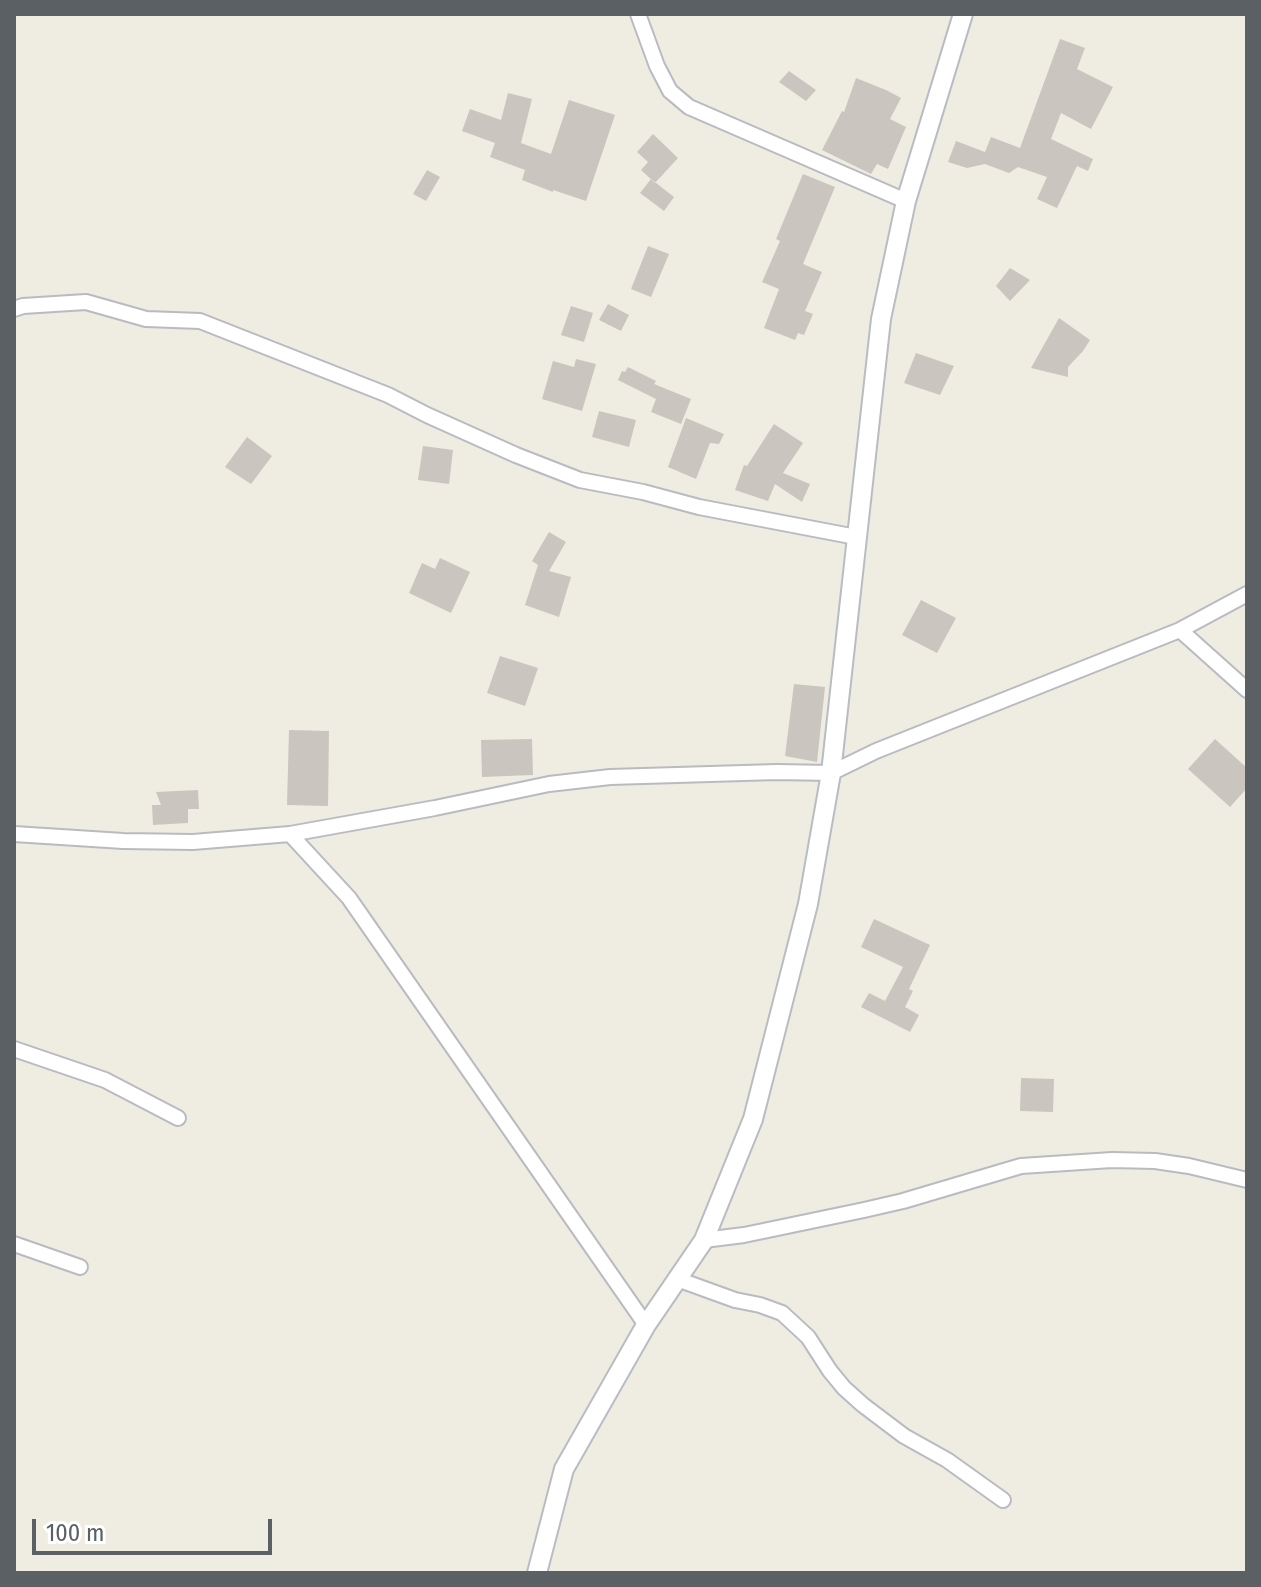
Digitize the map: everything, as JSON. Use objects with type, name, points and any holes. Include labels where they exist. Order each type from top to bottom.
[{"type":"main road","points":[[537,1573],[564,1469],[646,1325],[704,1240],[753,1119],[808,904],[831,773],[881,319],[906,201],[960,21]]},
{"type":"street","points":[[638,14],[657,66],[670,91],[689,107],[906,201]]},
{"type":"street","points":[[960,21],[976,14]]},
{"type":"street","points":[[14,309],[86,302],[146,319],[200,321],[388,395],[503,450],[580,480],[856,537]]},
{"type":"street","points":[[14,834],[193,842],[290,834],[549,784],[610,777],[831,773],[876,751],[1180,630],[1247,594]]},
{"type":"street","points":[[1180,630],[1247,690]]},
{"type":"street","points":[[290,834],[349,898],[646,1325]]},
{"type":"street","points":[[14,1049],[105,1080],[178,1118]]},
{"type":"street","points":[[704,1240],[744,1235],[903,1201],[1021,1166],[1112,1160],[1155,1161],[1247,1180]]},
{"type":"street","points":[[14,1244],[80,1267]]},
{"type":"street","points":[[677,1279],[782,1313],[808,1337],[830,1371],[863,1405],[904,1436],[947,1460],[1003,1500]]},
{"type":"building","points":[[1060,39],[1085,48],[1077,69],[1113,87],[1091,129],[1061,113],[1051,139],[1093,159],[1088,171],[1077,166],[1057,208],[1037,199],[1047,177],[1018,167],[1009,173],[985,164],[967,168],[948,162],[956,141],[985,152],[991,137],[1020,148]]},
{"type":"building","points":[[789,71],[816,90],[806,101],[779,82]]},
{"type":"building","points":[[856,78],[901,98],[890,119],[906,127],[888,169],[877,164],[871,174],[822,150],[844,112]]},
{"type":"building","points":[[508,93],[532,99],[521,143],[551,154],[569,100],[615,115],[586,201],[522,180],[525,170],[490,157],[495,143],[462,131],[470,109],[501,120]]},
{"type":"building","points":[[653,134],[678,158],[655,183],[641,170],[648,162],[637,152]]},
{"type":"building","points":[[427,170],[440,177],[426,201],[413,194]]},
{"type":"building","points":[[803,174],[835,187],[803,264],[822,272],[805,311],[813,314],[804,335],[798,333],[795,340],[764,328],[779,289],[762,282]]},
{"type":"building","points":[[651,179],[674,197],[664,211],[640,193]]},
{"type":"building","points":[[648,246],[669,254],[651,297],[631,289]]},
{"type":"building","points":[[1010,268],[1030,280],[1010,301],[996,286]]},
{"type":"building","points":[[608,304],[629,315],[621,331],[599,320]]},
{"type":"building","points":[[571,306],[593,313],[584,342],[561,335]]},
{"type":"building","points":[[1059,318],[1090,340],[1068,367],[1068,377],[1031,368]]},
{"type":"building","points":[[916,353],[954,366],[940,395],[904,383]]},
{"type":"building","points":[[576,359],[596,364],[582,411],[542,399],[553,361],[574,367]]},
{"type":"building","points":[[628,367],[656,381],[654,384],[691,399],[681,424],[651,412],[656,399],[618,380]]},
{"type":"building","points":[[599,411],[636,420],[629,447],[592,437]]},
{"type":"building","points":[[686,418],[724,434],[719,444],[710,443],[696,479],[668,467]]},
{"type":"building","points":[[774,424],[803,443],[783,473],[810,484],[802,502],[775,484],[768,501],[735,490],[744,465],[747,466]]},
{"type":"building","points":[[247,437],[272,456],[251,484],[225,467]]},
{"type":"building","points":[[423,446],[453,450],[449,484],[418,480]]},
{"type":"building","points":[[549,532],[566,542],[549,571],[571,577],[559,617],[525,605],[538,565],[532,561]]},
{"type":"building","points":[[440,558],[470,572],[451,613],[409,593],[422,563],[435,569]]},
{"type":"building","points":[[921,600],[956,618],[937,653],[902,635]]},
{"type":"building","points":[[500,656],[538,668],[525,706],[487,693]]},
{"type":"building","points":[[794,684],[825,687],[817,762],[785,756]]},
{"type":"building","points":[[289,730],[329,731],[328,806],[287,805]]},
{"type":"building","points":[[532,739],[533,775],[482,777],[481,740]]},
{"type":"building","points":[[1215,739],[1247,768],[1247,788],[1230,807],[1188,769]]},
{"type":"building","points":[[198,790],[199,809],[188,809],[188,823],[153,825],[152,805],[161,805],[156,792]]},
{"type":"building","points":[[874,919],[930,945],[909,989],[913,991],[905,1007],[919,1015],[910,1032],[861,1007],[869,993],[885,1001],[903,967],[861,947]]},
{"type":"building","points":[[1021,1078],[1054,1079],[1053,1112],[1020,1111]]}]
